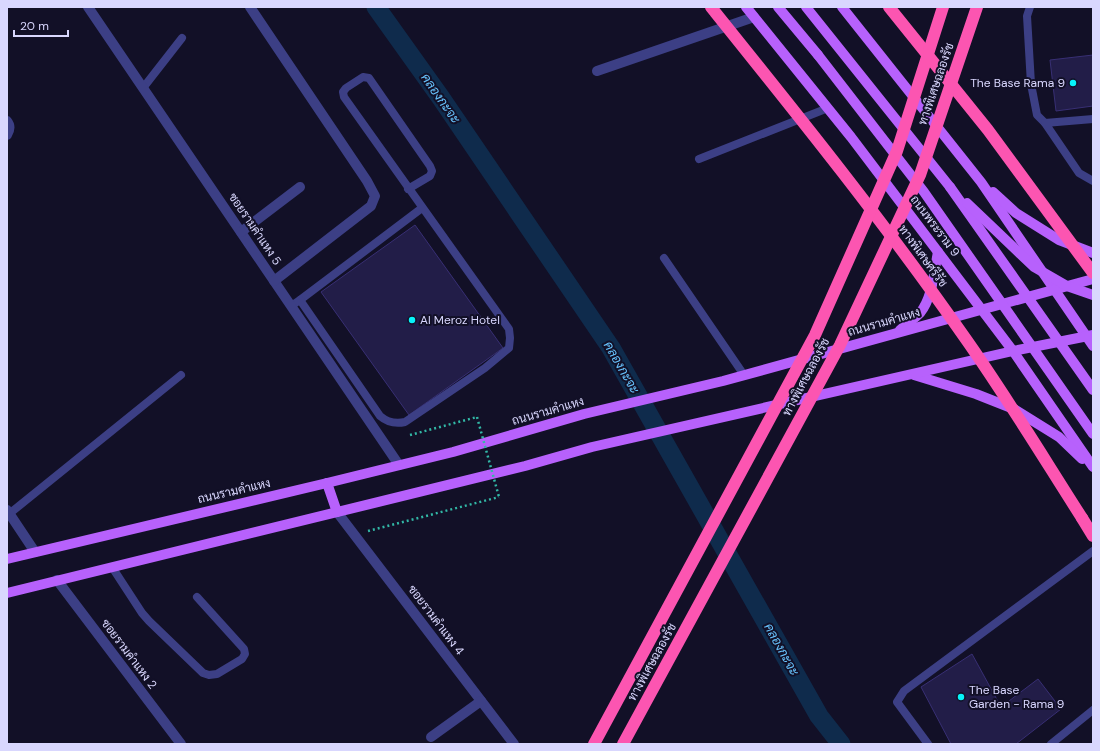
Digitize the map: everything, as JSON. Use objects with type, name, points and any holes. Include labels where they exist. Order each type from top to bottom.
[{"type":"highway","name":"ทางพิเศษศรีรัช","points":[[711,7],[831,158],[903,252],[963,335],[1027,430],[1093,536]]},
{"type":"highway","points":[[889,7],[988,130],[1093,273]]},
{"type":"highway","name":"ทางพิเศษฉลองรัช","points":[[594,744],[815,335],[897,151],[943,7]]},
{"type":"highway","name":"ทางพิเศษฉลองรัช","points":[[623,744],[840,345],[920,175],[977,7]]},
{"type":"main road","name":"ถนนพระราม 9","points":[[746,7],[828,108],[1013,351],[1093,468]]},
{"type":"main road","name":"ถนนพระราม 9","points":[[778,7],[818,55],[924,192],[1093,434]]},
{"type":"main road","points":[[806,7],[950,187],[1093,390]]},
{"type":"main road","points":[[842,7],[981,182],[1055,291],[1090,336],[1093,346]]},
{"type":"main road","points":[[981,182],[1016,213],[1059,240],[1093,252]]},
{"type":"main road","points":[[950,187],[1034,267],[1067,286],[1093,295]]},
{"type":"main road","points":[[898,332],[920,313],[926,302],[930,293],[938,252]]},
{"type":"main road","name":"ถนนรามคำแหง","points":[[7,559],[399,466],[584,414],[723,381],[981,309],[1055,291],[1093,279]]},
{"type":"main road","points":[[7,593],[517,468],[592,447],[1013,351],[1090,336]]},
{"type":"main road","points":[[912,374],[976,394],[1014,410],[1059,437],[1093,468]]},
{"type":"main road","points":[[327,483],[337,512]]},
{"type":"street","name":"ซอยรามคำแหง 5","points":[[88,7],[399,466]]},
{"type":"street","points":[[250,7],[367,181],[375,196],[371,206],[274,281]]},
{"type":"street","points":[[597,71],[754,17]]},
{"type":"street","points":[[241,232],[300,187]]},
{"type":"street","points":[[8,512],[34,552]]},
{"type":"street","name":"ซอยรามคำแหง 4","points":[[337,512],[514,744]]},
{"type":"street","name":"ซอยรามคำแหง 2","points":[[57,580],[181,744]]},
{"type":"street","points":[[431,737],[481,701]]},
{"type":"lane","points":[[1030,7],[1027,16],[1031,84],[1037,115],[1045,123],[1079,173],[1093,181]]},
{"type":"lane","points":[[143,88],[182,38]]},
{"type":"lane","points":[[300,300],[380,416],[388,421],[400,423],[405,422],[485,368],[509,348],[509,329],[408,189],[344,98],[343,92],[346,88],[363,77],[369,78],[430,166],[432,171],[430,176],[408,189]]},
{"type":"lane","points":[[699,159],[828,108]]},
{"type":"lane","points":[[1045,123],[1093,119]]},
{"type":"lane","points":[[291,306],[422,208]]},
{"type":"lane","points":[[664,258],[744,375]]},
{"type":"lane","points":[[8,512],[181,375]]},
{"type":"lane","points":[[928,744],[896,702],[904,691],[1093,551]]},
{"type":"lane","points":[[112,567],[142,614],[202,673],[209,675],[217,674],[242,659],[245,654],[244,649],[197,597]]},
{"type":"lane","points":[[1051,744],[1093,710]]},
{"type":"path","points":[[354,535],[499,497],[477,417],[384,442]]},
{"type":"building","name":"The Base Rama 9","points":[[1093,55],[1093,106],[1056,111],[1050,60]]},
{"type":"building","name":"Al Meroz Hotel","points":[[415,225],[503,348],[409,415],[321,292]]},
{"type":"building","name":"The Base Garden - Rama 9","points":[[972,654],[1001,707],[1038,679],[1061,709],[1016,744],[951,744],[921,687]]},
{"type":"waterway","name":"คลองกะจะ","points":[[376,7],[441,98],[611,348],[819,716],[841,744]]},
{"type":"place","name":"The Base Rama 9","points":[[1073,83]]},
{"type":"place","name":"Al Meroz Hotel","points":[[412,320]]},
{"type":"place","name":"The Base Garden - Rama 9","points":[[961,697]]}]
